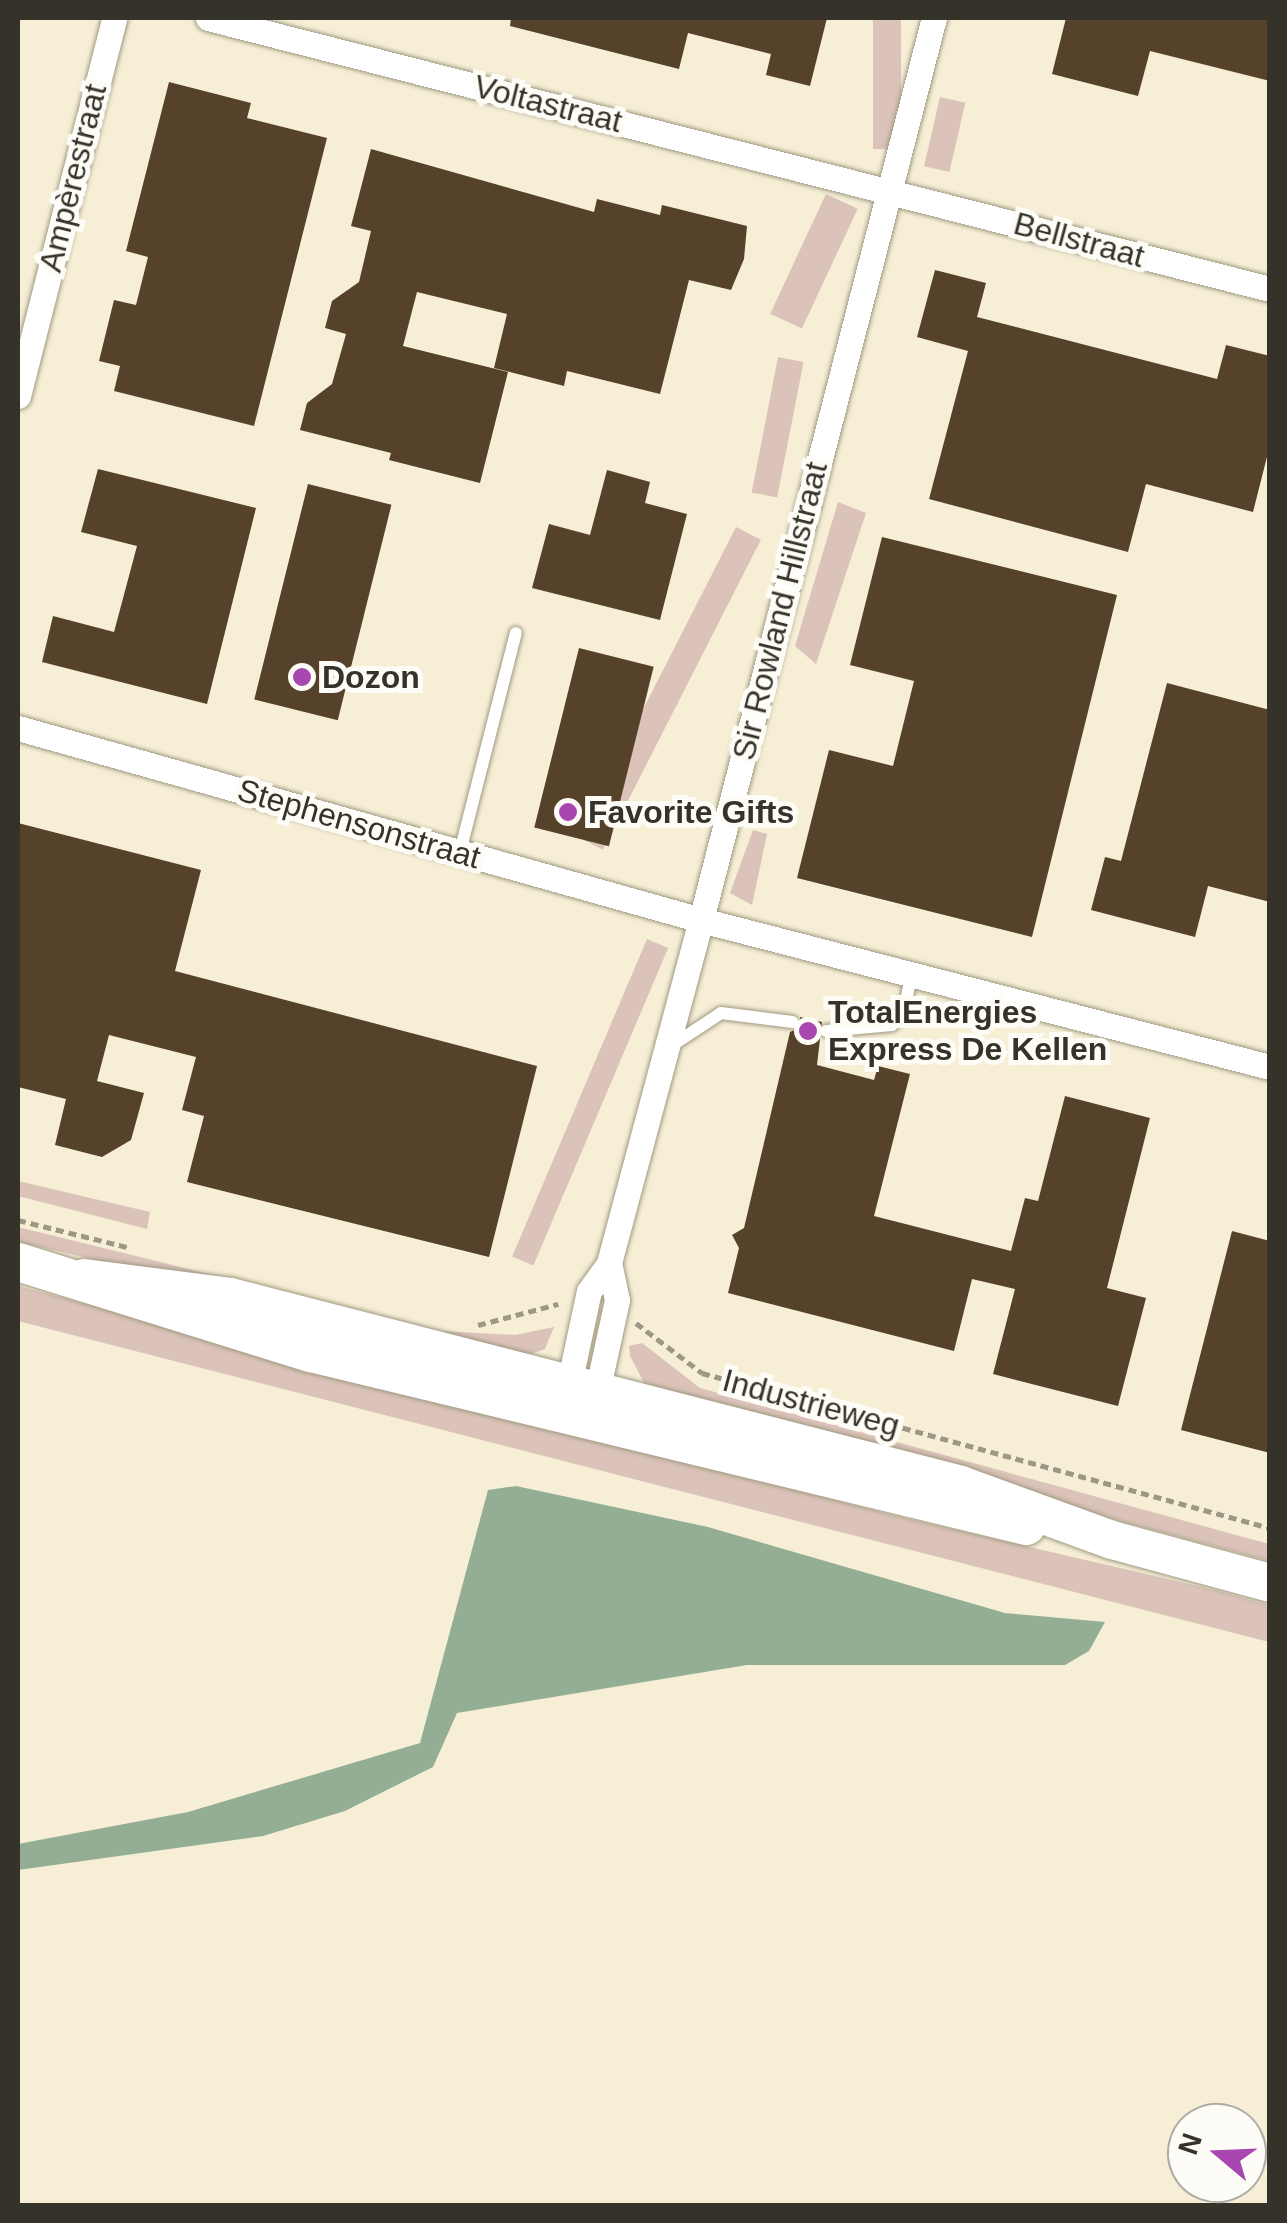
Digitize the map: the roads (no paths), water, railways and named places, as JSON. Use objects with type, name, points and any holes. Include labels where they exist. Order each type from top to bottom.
[{"type":"main road","points":[[18,1262],[84,1278],[230,1297],[577,1398],[953,1514],[1112,1540],[1270,1583]]},
{"type":"street","name":"Ampèrestraat","points":[[18,396],[114,18]]},
{"type":"street","name":"Voltastraat","points":[[208,18],[888,190]]},
{"type":"street","name":"Sir Rowland Hillstraat","points":[[577,1398],[585,1310],[609,1263],[934,18]]},
{"type":"street","name":"Bellstraat","points":[[888,190],[1270,289]]},
{"type":"street","name":"Stephensonstraat","points":[[18,728],[701,920],[1270,1067]]},
{"type":"street","name":"Sir Rowland Hillstraat","points":[[577,1398],[614,1317],[609,1263]]},
{"type":"lane","points":[[460,852],[516,633]]},
{"type":"lane","points":[[826,1031],[892,1025],[904,1012],[912,975]]},
{"type":"lane","points":[[663,1053],[721,1013],[792,1022]]},
{"type":"place","name":"Dozon","points":[[302,677]]},
{"type":"place","name":"Favorite Gifts","points":[[568,812]]},
{"type":"place","name":"TotalEnergies Express De Kellen","points":[[808,1031]]}]
